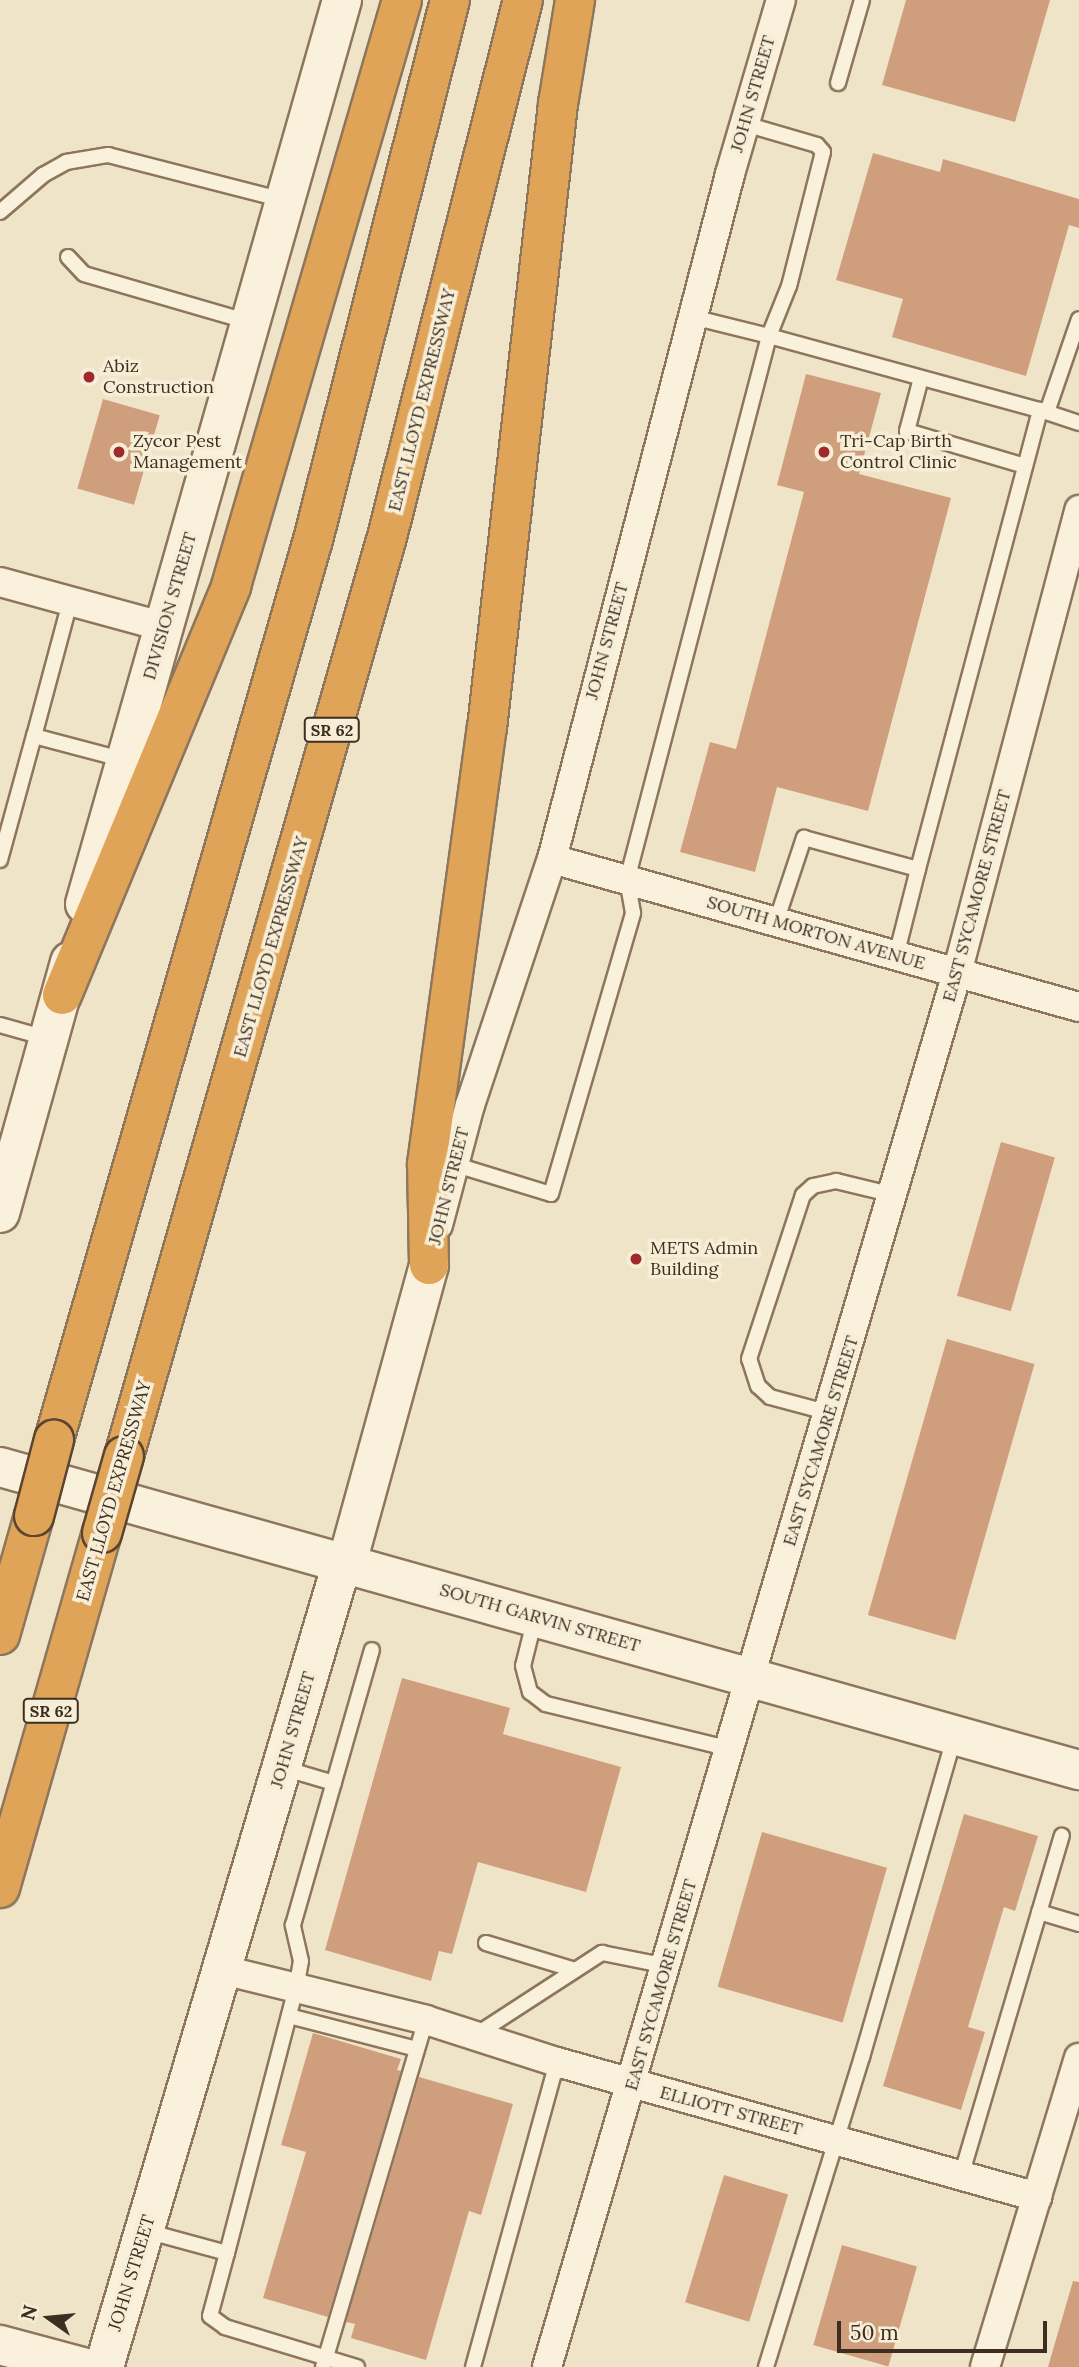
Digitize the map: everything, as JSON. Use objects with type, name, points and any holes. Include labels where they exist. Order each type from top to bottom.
[{"type":"highway","points":[[62,995],[231,586],[402,0]]},
{"type":"highway","points":[[0,1635],[313,540],[450,0]]},
{"type":"highway","name":"EAST LLOYD EXPRESSWAY","points":[[0,1888],[387,537],[523,0]]},
{"type":"highway","points":[[429,1265],[427,1164],[487,728],[558,104],[575,0]]},
{"type":"main road","name":"DIVISION STREET","points":[[0,1213],[342,0]]},
{"type":"main road","name":"JOHN STREET","points":[[104,2367],[342,1563],[350,1552],[429,1265]]},
{"type":"main road","name":"SOUTH GARVIN STREET","points":[[0,1467],[1079,1770]]},
{"type":"main road","points":[[0,2345],[82,2367]]},
{"type":"street","name":"JOHN STREET","points":[[429,1265],[453,1164],[552,859],[692,317],[781,0]]},
{"type":"street","name":"EAST SYCAMORE STREET","points":[[547,2367],[894,1195],[957,973],[1079,510]]},
{"type":"street","points":[[0,582],[164,627]]},
{"type":"street","name":"SOUTH MORTON AVENUE","points":[[552,859],[1079,1007]]},
{"type":"street","name":"ELLIOTT STREET","points":[[223,1970],[426,2020],[632,2084],[1037,2197]]},
{"type":"street","points":[[985,2367],[1079,2058]]},
{"type":"lane","points":[[838,83],[862,0]]},
{"type":"lane","points":[[453,1164],[551,1194],[633,913],[626,880],[769,336],[789,286],[823,152],[817,145],[745,124]]},
{"type":"lane","points":[[0,212],[43,175],[66,162],[108,155],[285,201]]},
{"type":"lane","points":[[68,257],[84,274],[250,322]]},
{"type":"lane","points":[[692,317],[1044,411],[1079,423]]},
{"type":"lane","points":[[896,956],[1025,466],[1079,319]]},
{"type":"lane","points":[[921,378],[907,431],[1025,466]]},
{"type":"lane","points":[[0,860],[70,602]]},
{"type":"lane","points":[[34,736],[127,760]]},
{"type":"lane","points":[[776,922],[804,838],[918,869]]},
{"type":"lane","points":[[0,1026],[48,1039]]},
{"type":"lane","points":[[830,1413],[770,1397],[758,1386],[749,1359],[803,1195],[813,1186],[836,1181],[894,1195]]},
{"type":"lane","points":[[536,1616],[523,1666],[530,1692],[546,1704],[730,1749]]},
{"type":"lane","points":[[357,2367],[324,2361],[225,2327],[210,2316],[296,1989],[301,1961],[293,1925],[372,1650]]},
{"type":"lane","points":[[766,2367],[955,1735]]},
{"type":"lane","points":[[282,1767],[334,1783]]},
{"type":"lane","points":[[961,2176],[1062,1836]]},
{"type":"lane","points":[[1039,1912],[1079,1924]]},
{"type":"lane","points":[[486,1943],[575,1970]]},
{"type":"lane","points":[[474,2036],[602,1953],[667,1966]]},
{"type":"lane","points":[[289,2016],[417,2049]]},
{"type":"lane","points":[[324,2361],[426,2020]]},
{"type":"lane","points":[[474,2367],[557,2062]]},
{"type":"lane","points":[[145,2230],[227,2253]]},
{"type":"building","points":[[906,0],[1050,0],[1015,122],[882,85]]},
{"type":"building","points":[[873,153],[940,172],[943,159],[1079,199],[1079,228],[1069,225],[1026,376],[892,337],[903,299],[836,280]]},
{"type":"building","points":[[806,374],[881,393],[859,474],[951,498],[868,811],[777,787],[755,872],[680,852],[710,742],[736,749],[804,492],[777,485]]},
{"type":"building","name":"Zycor Pest Management","points":[[103,399],[160,415],[134,505],[77,488]]},
{"type":"building","points":[[1001,1142],[1055,1157],[1011,1311],[957,1296]]},
{"type":"building","points":[[947,1339],[1034,1364],[955,1640],[868,1615]]},
{"type":"building","points":[[402,1678],[510,1708],[503,1734],[621,1767],[586,1892],[478,1862],[452,1954],[439,1951],[431,1981],[325,1950]]},
{"type":"building","points":[[964,1814],[1038,1836],[1015,1911],[1004,1907],[968,2027],[985,2032],[961,2110],[883,2086]]},
{"type":"building","points":[[762,1832],[887,1868],[843,2023],[718,1987]]},
{"type":"building","points":[[313,2033],[401,2059],[397,2070],[401,2071],[328,2317],[263,2298],[306,2152],[281,2145]]},
{"type":"building","points":[[419,2077],[513,2104],[481,2215],[469,2211],[426,2360],[351,2338],[355,2324],[346,2322]]},
{"type":"building","points":[[724,2175],[788,2195],[749,2322],[685,2302]]},
{"type":"building","points":[[842,2245],[917,2266],[888,2366],[813,2345]]},
{"type":"building","points":[[1073,2281],[1079,2282],[1079,2367],[1048,2367]]},
{"type":"place","name":"Abiz Construction","points":[[89,377]]},
{"type":"place","name":"Zycor Pest Management","points":[[119,452]]},
{"type":"place","name":"Tri-Cap Birth Control Clinic","points":[[824,452]]},
{"type":"place","name":"METS Admin Building","points":[[636,1259]]}]
